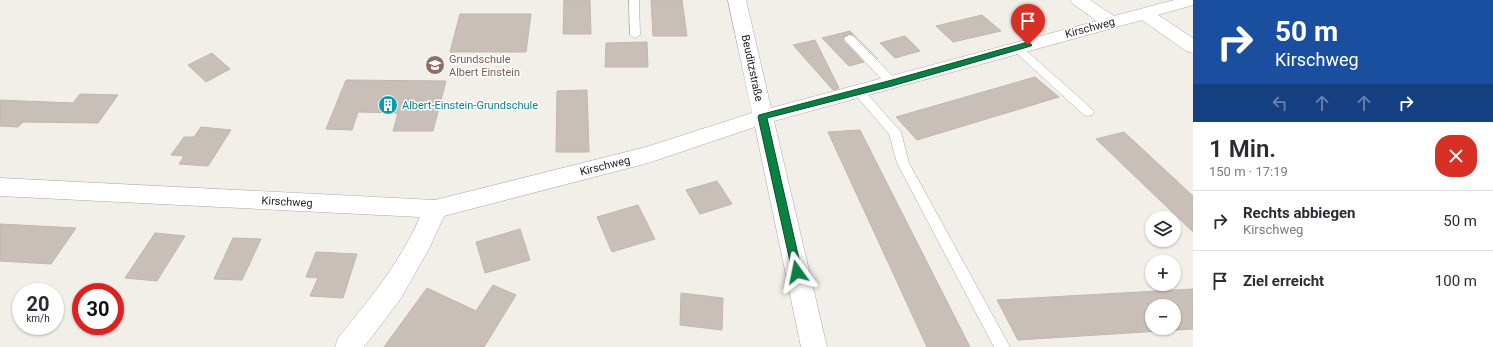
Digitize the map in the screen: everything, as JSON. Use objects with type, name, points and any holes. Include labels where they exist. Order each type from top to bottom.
[{"type":"street","name":"Beuditzstraße","points":[[737,0],[814,347]]},
{"type":"street","points":[[1079,0],[1111,22]]},
{"type":"street","name":"Kirschweg","points":[[0,187],[435,209],[648,156],[762,117],[859,92],[1193,0]]},
{"type":"street","points":[[1145,14],[1193,47]]},
{"type":"street","points":[[348,347],[392,290],[422,240],[435,209]]},
{"type":"lane","points":[[634,0],[635,35]]},
{"type":"lane","points":[[849,38],[892,83]]},
{"type":"lane","points":[[1017,48],[1088,112]]},
{"type":"lane","points":[[859,92],[895,132],[903,162],[1002,347]]},
{"type":"building","points":[[564,0],[590,0],[591,34],[563,34]]},
{"type":"building","points":[[651,0],[682,0],[687,36],[653,36]]},
{"type":"building","points":[[460,14],[531,14],[526,52],[450,52]]},
{"type":"building","points":[[982,15],[1001,31],[953,42],[936,26]]},
{"type":"building","points":[[850,31],[854,35],[848,34],[843,38],[844,41],[864,62],[849,66],[822,38]]},
{"type":"building","points":[[905,36],[920,51],[895,58],[880,43]]},
{"type":"building","points":[[815,40],[839,88],[837,89],[833,90],[793,45]]},
{"type":"building","points":[[647,42],[648,67],[605,67],[606,43]]},
{"type":"building","points":[[212,53],[230,69],[206,82],[188,65]]},
{"type":"building","points":[[1035,77],[1059,97],[917,140],[896,117]]},
{"type":"building","name":"Albert-Einstein-Grundschule","points":[[346,80],[446,81],[433,131],[393,131],[398,113],[358,112],[352,130],[326,129]]},
{"type":"building","points":[[587,90],[589,152],[556,152],[557,91]]},
{"type":"building","points":[[80,94],[118,95],[98,123],[23,122],[18,127],[0,126],[0,100],[73,103]]},
{"type":"building","points":[[201,127],[231,130],[208,166],[179,164],[184,156],[171,155],[184,137],[194,137]]},
{"type":"building","points":[[860,130],[970,347],[927,347],[828,132]]},
{"type":"building","points":[[1124,132],[1193,196],[1193,232],[1181,220],[1181,211],[1171,211],[1096,139]]},
{"type":"building","points":[[717,181],[732,204],[700,214],[686,190]]},
{"type":"building","points":[[638,205],[655,239],[612,252],[597,217]]},
{"type":"building","points":[[0,224],[76,228],[51,264],[0,261]]},
{"type":"building","points":[[520,229],[530,260],[485,273],[476,242]]},
{"type":"building","points":[[155,233],[185,236],[157,281],[125,278]]},
{"type":"building","points":[[233,238],[261,239],[242,280],[214,279]]},
{"type":"building","points":[[316,252],[357,254],[343,298],[310,296],[318,278],[306,277]]},
{"type":"building","points":[[493,285],[516,295],[484,347],[384,347],[427,288],[476,311]]},
{"type":"building","points":[[1193,289],[1193,329],[1181,330],[1181,299],[1145,299],[1145,332],[1018,340],[997,300],[1181,291],[1181,290]]},
{"type":"building","points":[[681,293],[723,298],[722,330],[680,325]]},
{"type":"place","name":"Grundschule Albert Einstein","points":[[435,65]]},
{"type":"place","name":"Albert-Einstein-Grundschule","points":[[388,105]]},
{"type":"route","points":[[797,272],[762,117],[859,92],[1028,45]]}]
